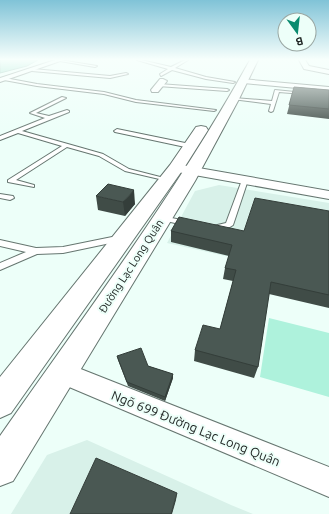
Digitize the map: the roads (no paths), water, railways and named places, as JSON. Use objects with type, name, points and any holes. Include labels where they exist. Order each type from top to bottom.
[{"type":"main road","name":"Đường Lạc Long Quân","points":[[0,468],[63,373],[162,218],[178,173],[190,146],[214,110],[235,84]]},
{"type":"main road","name":"Đường Lạc Long Quân","points":[[0,402],[123,238],[178,173],[236,84]]},
{"type":"street","points":[[9,84],[16,87]]},
{"type":"street","points":[[263,84],[329,89]]},
{"type":"street","points":[[178,173],[244,180],[329,195]]},
{"type":"street","name":"Ngõ 699 Đường Lạc Long Quân","points":[[63,373],[329,482]]},
{"type":"lane","points":[[28,84],[104,93],[136,101],[214,110]]},
{"type":"lane","points":[[240,84],[273,103]]},
{"type":"lane","points":[[271,111],[277,91],[307,94]]},
{"type":"lane","points":[[49,118],[32,113],[64,98]]},
{"type":"lane","points":[[0,138],[67,111]]},
{"type":"lane","points":[[17,131],[101,155],[127,170],[178,173]]},
{"type":"lane","points":[[117,131],[190,146]]},
{"type":"lane","points":[[32,186],[10,181],[67,145]]},
{"type":"lane","points":[[162,218],[213,229],[229,225],[244,180]]},
{"type":"lane","points":[[0,196],[10,198]]},
{"type":"lane","points":[[0,243],[36,251],[63,250],[123,238]]},
{"type":"lane","points":[[0,266],[36,251]]}]
